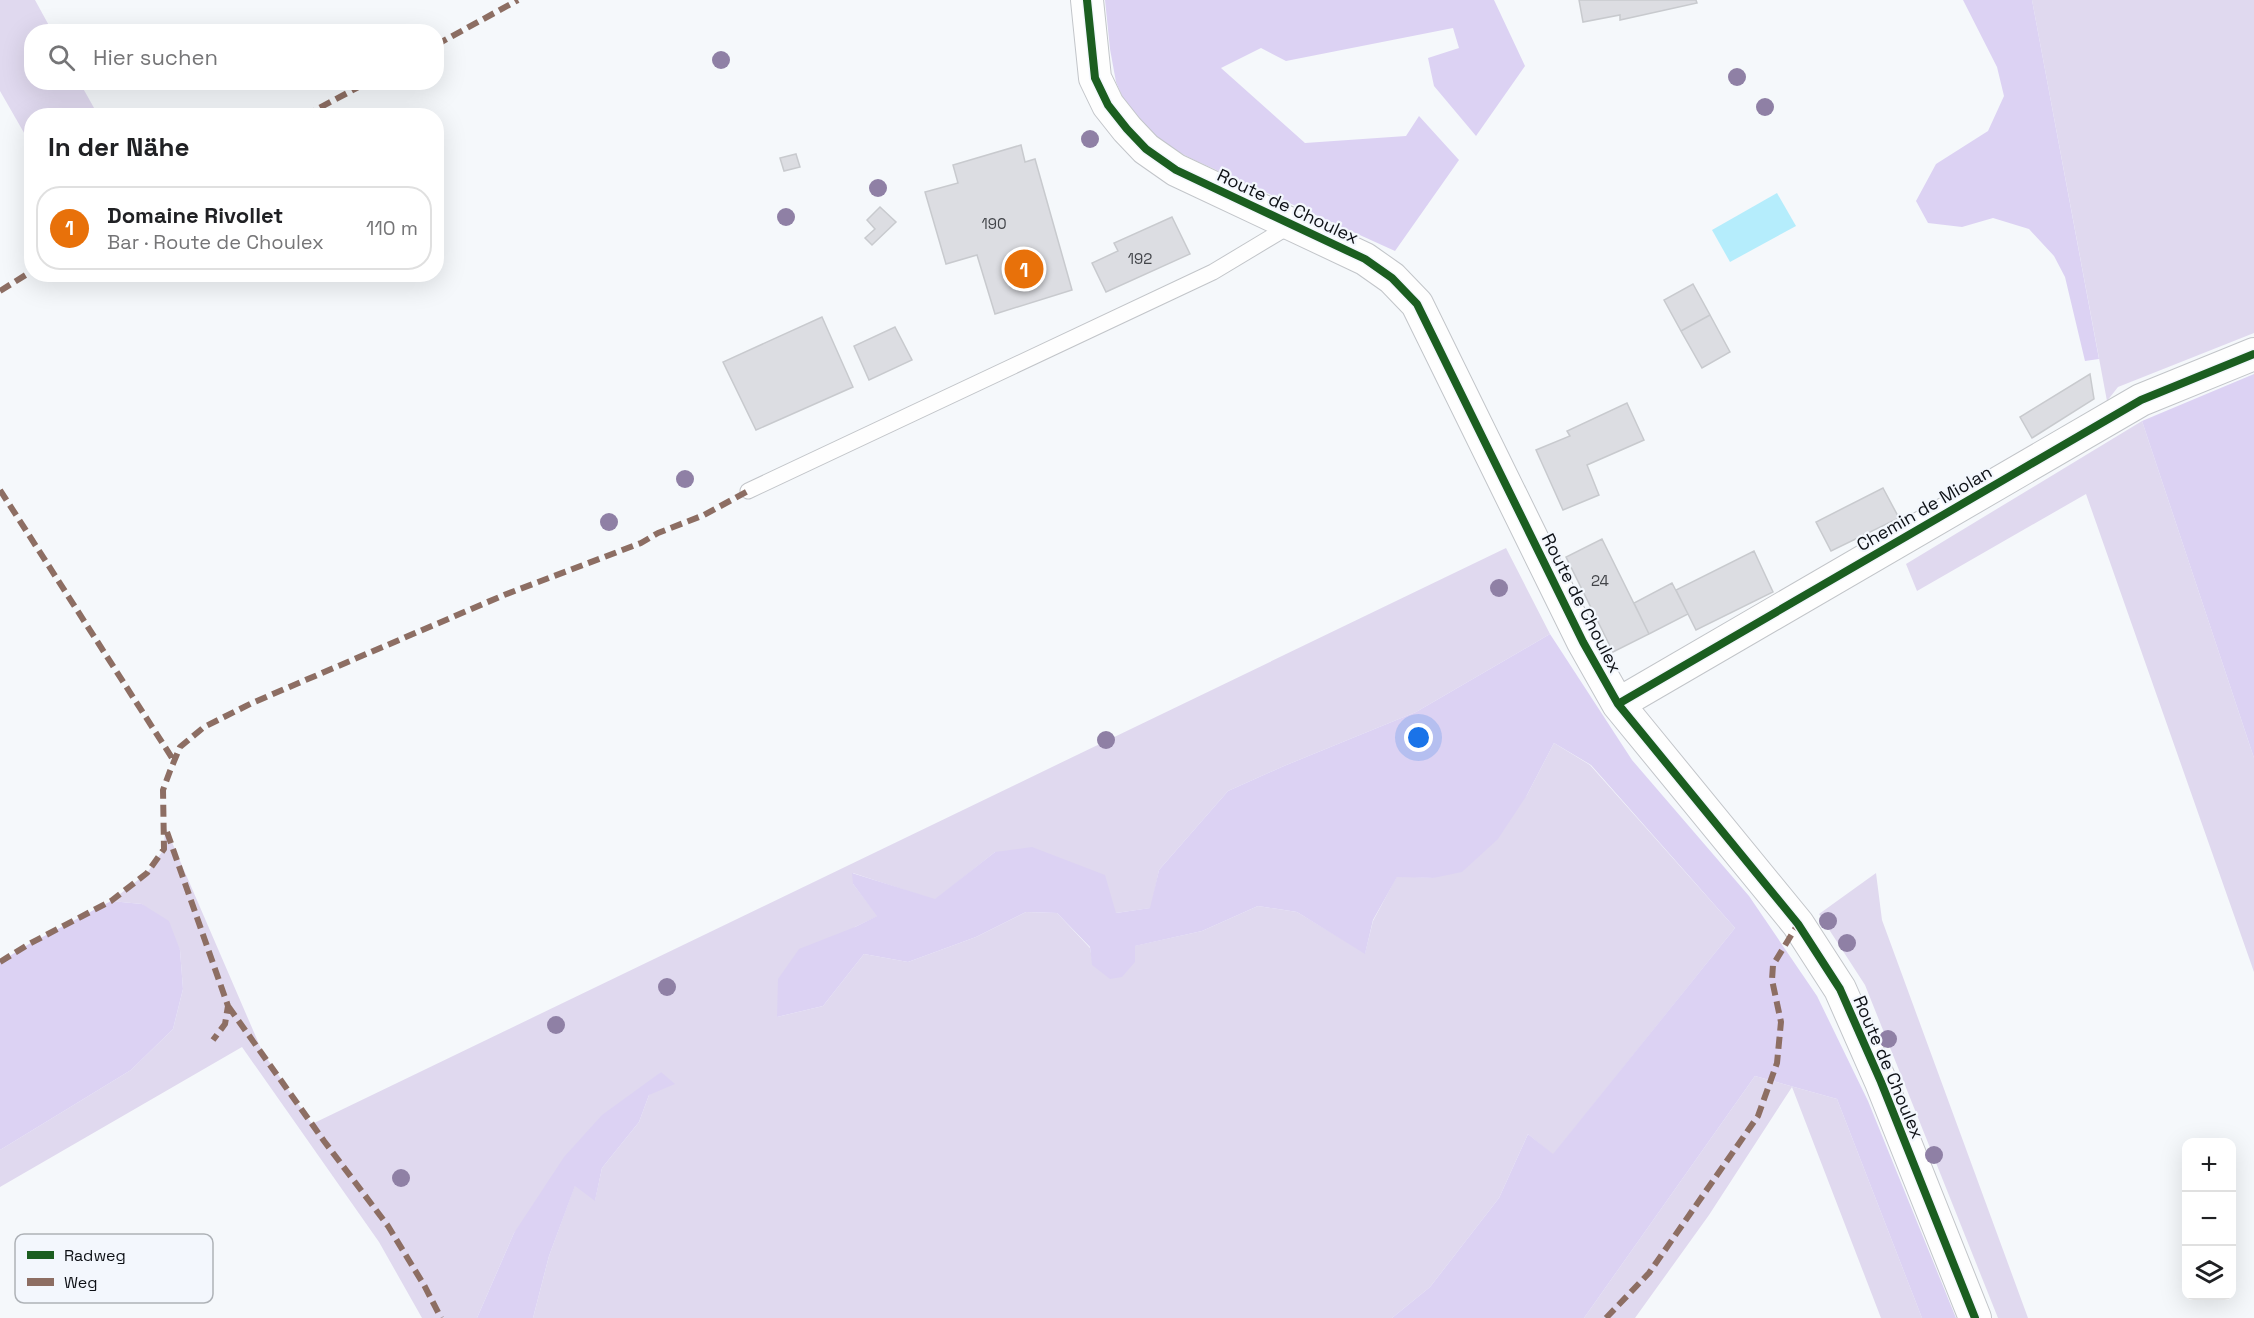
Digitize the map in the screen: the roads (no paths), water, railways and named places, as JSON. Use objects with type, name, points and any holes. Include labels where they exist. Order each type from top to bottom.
[{"type":"street","name":"Route de Choulex","points":[[1087,0],[1095,78],[1108,105],[1146,149],[1176,170],[1365,259],[1392,278],[1417,304],[1583,642],[1618,704],[1798,924],[1840,989],[1881,1082],[1975,1318]]},
{"type":"street","name":"Chemin de Miolan","points":[[1618,704],[2141,400],[2254,354]]},
{"type":"lane","points":[[748,491],[1214,272],[1293,224]]},
{"type":"water","points":[[1777,193],[1796,226],[1730,262],[1712,230]]},
{"type":"place","name":"Domaine Rivollet","points":[[1024,269]]}]
